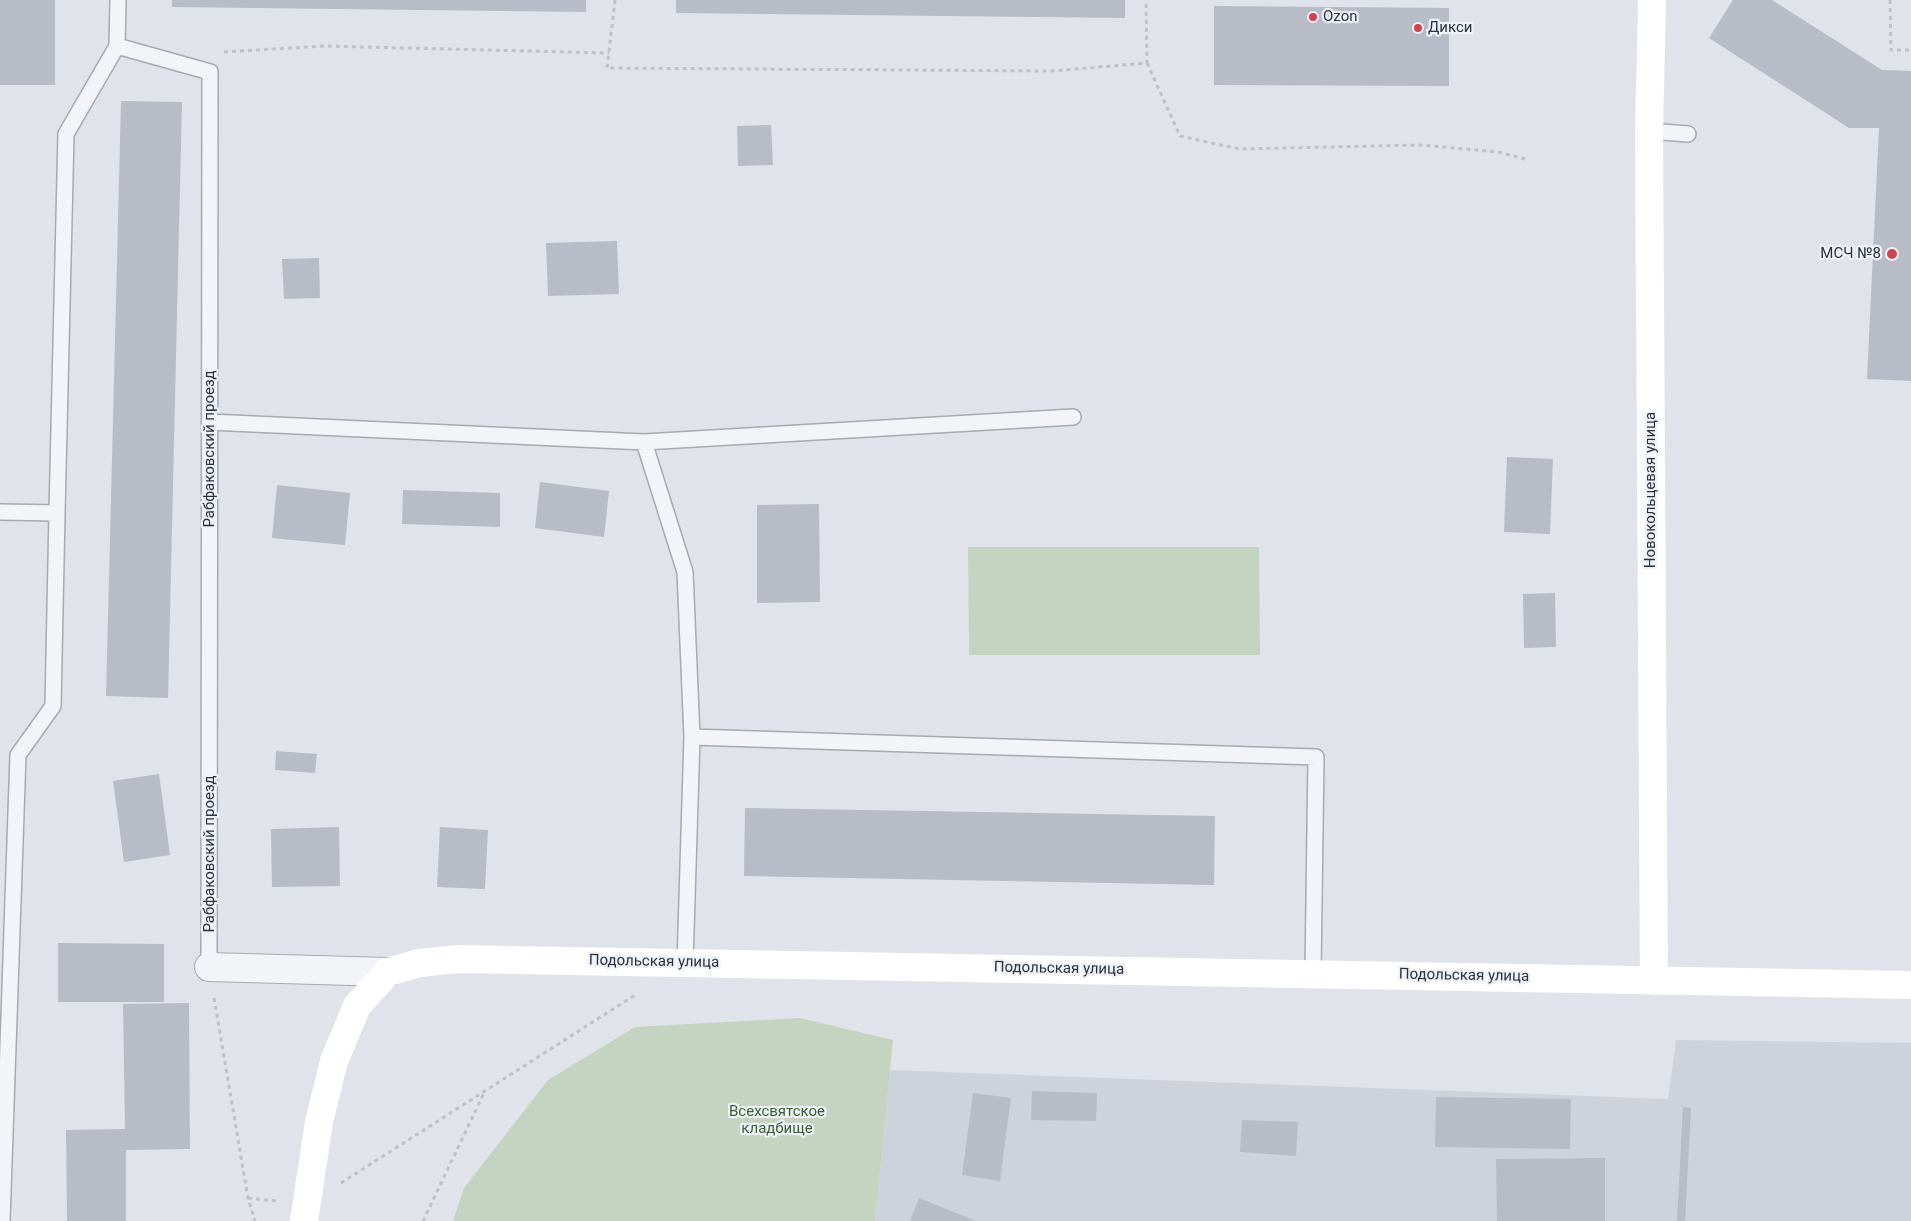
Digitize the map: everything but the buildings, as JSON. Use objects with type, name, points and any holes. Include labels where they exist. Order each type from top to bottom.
[{"type":"street","name":"Новокольцевая улица","points":[[1652,0],[1649,131],[1654,981]]},
{"type":"street","name":"Подольская улица","points":[[209,967],[388,972],[419,962],[457,959],[1313,972],[1654,981],[1911,985]]},
{"type":"street","points":[[305,1213],[319,1122],[334,1060],[356,1006],[388,972]]},
{"type":"lane","points":[[2,1221],[18,755],[53,706],[66,134],[117,46],[118,0]]},
{"type":"lane","name":"Рабфаковский проезд","points":[[117,46],[210,72],[209,967]]},
{"type":"lane","points":[[1649,131],[1688,134]]},
{"type":"lane","points":[[210,422],[644,442],[1073,417]]},
{"type":"lane","points":[[644,442],[685,572],[692,737],[684,963]]},
{"type":"lane","points":[[0,512],[57,513]]},
{"type":"lane","points":[[692,737],[1316,757],[1313,972]]},
{"type":"path","points":[[615,0],[607,68],[1052,71],[1147,63]]},
{"type":"path","points":[[1146,0],[1147,63],[1180,136],[1239,149],[1422,145],[1498,152],[1529,160]]},
{"type":"path","points":[[1890,0],[1892,50],[1911,50]]},
{"type":"path","points":[[214,53],[324,46],[609,53]]},
{"type":"path","points":[[209,967],[248,1198],[255,1221]]},
{"type":"path","points":[[248,1198],[305,1213],[485,1091],[643,990]]},
{"type":"path","points":[[423,1221],[485,1091]]},
{"type":"shaded area","points":[[1676,1040],[1911,1043],[1911,1221],[875,1221],[890,1070],[1668,1099]]},
{"type":"green space","points":[[968,547],[1259,547],[1260,655],[969,655]]},
{"type":"green space","name":"Всехсвятское кладбище","points":[[800,1018],[893,1040],[875,1221],[453,1221],[464,1188],[548,1080],[635,1027]]},
{"type":"place","name":"Ozon","points":[[1313,17]]},
{"type":"place","name":"Дикси","points":[[1418,28]]},
{"type":"place","name":"МСЧ №8","points":[[1892,254]]}]
